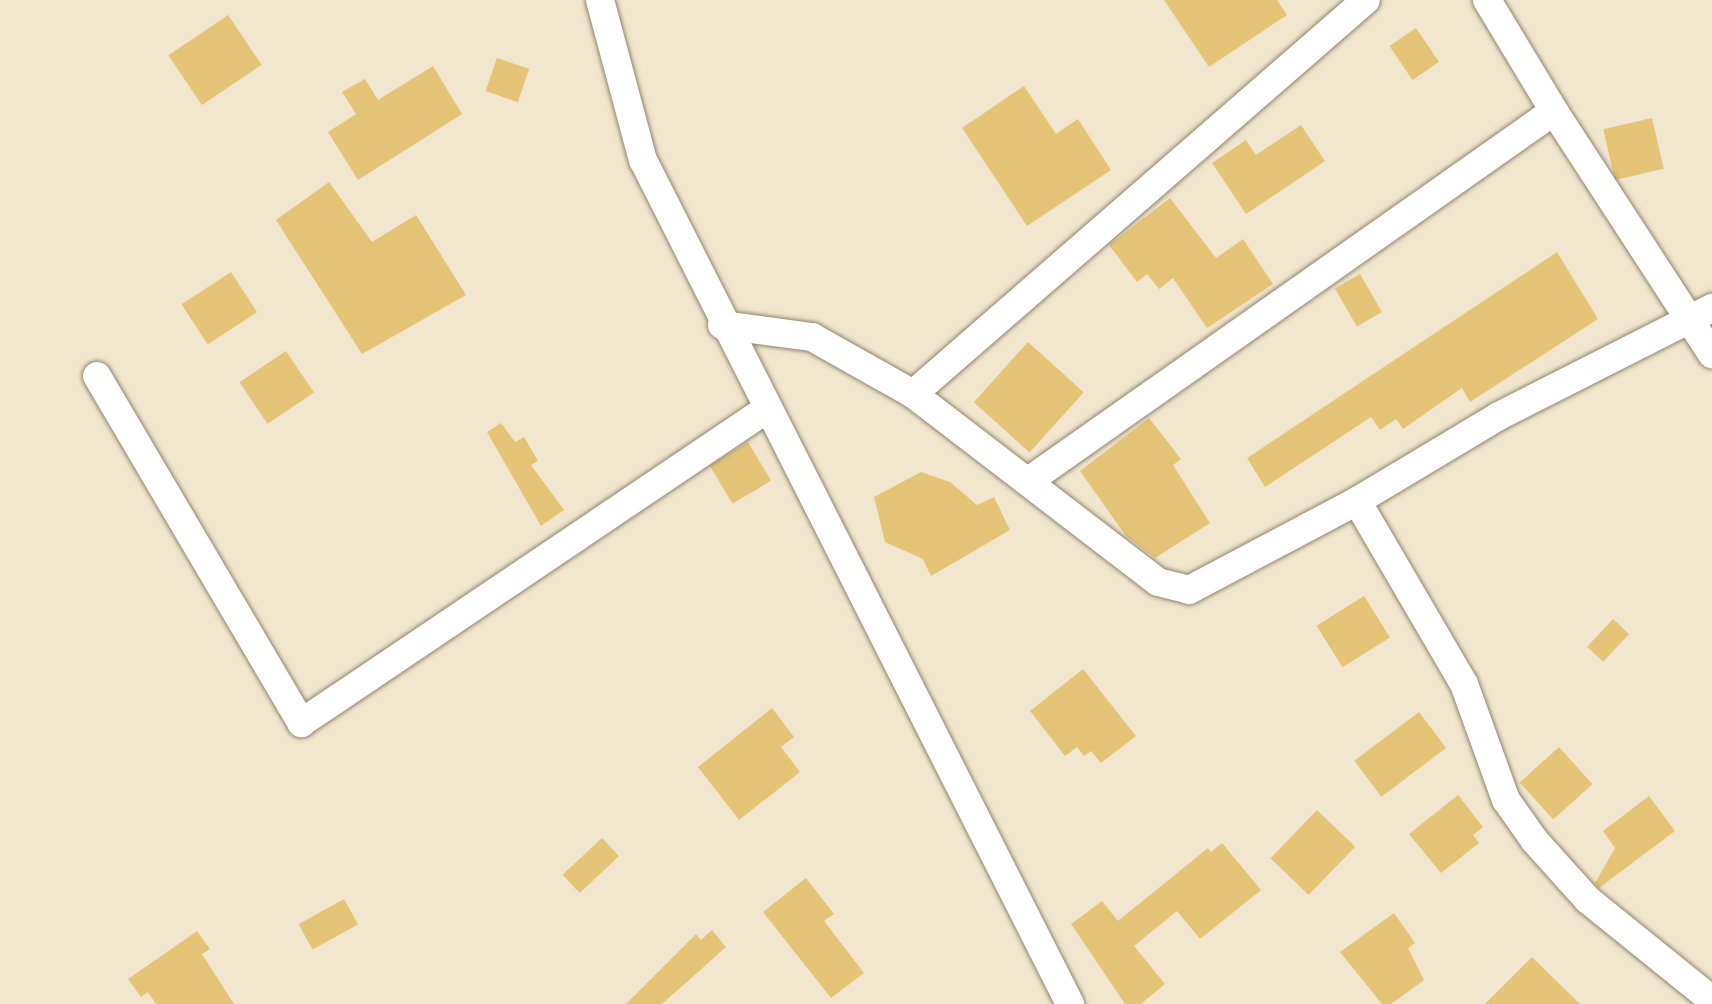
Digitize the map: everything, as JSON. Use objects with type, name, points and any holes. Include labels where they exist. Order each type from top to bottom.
[{"type":"street","points":[[600,0],[643,160],[722,325],[1070,1004]]},
{"type":"street","points":[[913,394],[1366,0]]},
{"type":"street","points":[[1487,0],[1684,318],[1712,354]]},
{"type":"street","points":[[1030,480],[1554,111]]},
{"type":"street","points":[[722,325],[812,337],[913,394],[1030,480],[1158,582],[1189,590],[1357,501],[1499,416],[1684,318],[1712,308]]},
{"type":"street","points":[[97,376],[301,723],[767,409]]},
{"type":"street","points":[[1357,501],[1464,684],[1506,800],[1588,900],[1712,1000]]},
{"type":"building","points":[[1164,0],[1277,0],[1287,15],[1209,67]]},
{"type":"building","points":[[228,15],[262,65],[202,105],[168,55]]},
{"type":"building","points":[[1416,28],[1439,62],[1412,80],[1389,46]]},
{"type":"building","points":[[497,58],[529,69],[518,102],[486,91]]},
{"type":"building","points":[[433,66],[462,114],[358,180],[328,132],[356,114],[342,92],[365,79],[378,100]]},
{"type":"building","points":[[1024,86],[1056,134],[1078,119],[1111,170],[1027,226],[962,128]]},
{"type":"building","points":[[1652,118],[1664,169],[1615,180],[1603,129]]},
{"type":"building","points":[[1301,125],[1325,161],[1246,214],[1212,163],[1246,140],[1256,155]]},
{"type":"building","points":[[329,182],[372,242],[416,215],[466,295],[362,354],[276,220]]},
{"type":"building","points":[[1170,198],[1216,258],[1243,239],[1273,284],[1207,328],[1173,278],[1159,289],[1147,274],[1137,282],[1109,245]]},
{"type":"building","points":[[1557,252],[1598,319],[1470,402],[1462,388],[1403,429],[1396,419],[1380,430],[1371,417],[1265,487],[1247,458]]},
{"type":"building","points":[[231,272],[257,312],[208,344],[182,304]]},
{"type":"building","points":[[1360,274],[1382,312],[1357,327],[1335,288]]},
{"type":"building","points":[[1028,342],[1084,392],[1030,452],[974,402]]},
{"type":"building","points":[[286,351],[314,392],[268,424],[240,382]]},
{"type":"building","points":[[1149,418],[1181,459],[1173,465],[1210,523],[1155,558],[1126,536],[1080,471]]},
{"type":"building","points":[[501,423],[515,442],[524,437],[538,461],[531,465],[564,510],[541,526],[487,432]]},
{"type":"building","points":[[748,442],[771,481],[733,504],[709,465]]},
{"type":"building","points":[[921,472],[950,482],[977,505],[994,497],[1010,530],[931,576],[923,559],[885,542],[874,497]]},
{"type":"building","points":[[1364,596],[1390,638],[1342,667],[1317,626]]},
{"type":"building","points":[[1613,619],[1629,634],[1603,662],[1587,647]]},
{"type":"building","points":[[1083,669],[1136,736],[1101,763],[1091,751],[1084,756],[1077,747],[1065,756],[1030,711]]},
{"type":"building","points":[[772,708],[794,737],[781,747],[800,772],[739,820],[698,767]]},
{"type":"building","points":[[1419,712],[1446,748],[1381,797],[1354,761]]},
{"type":"building","points":[[1559,747],[1592,784],[1553,820],[1520,782]]},
{"type":"building","points":[[1458,795],[1483,827],[1473,835],[1479,843],[1441,873],[1409,834]]},
{"type":"building","points":[[1649,796],[1675,831],[1599,888],[1595,883],[1615,848],[1603,831]]},
{"type":"building","points":[[1317,810],[1355,847],[1309,895],[1270,858]]},
{"type":"building","points":[[602,838],[619,856],[580,893],[563,875]]},
{"type":"building","points":[[1222,843],[1261,890],[1200,939],[1177,911],[1134,946],[1165,984],[1141,1004],[1125,1004],[1071,924],[1102,901],[1118,921],[1208,848],[1211,852]]},
{"type":"building","points":[[806,878],[834,914],[824,921],[864,973],[831,998],[763,912]]},
{"type":"building","points":[[344,899],[358,924],[313,950],[299,924]]},
{"type":"building","points":[[1394,913],[1415,943],[1408,948],[1424,980],[1391,1004],[1382,1004],[1340,952]]},
{"type":"building","points":[[712,930],[726,947],[662,1004],[626,1004],[696,934],[701,940]]},
{"type":"building","points":[[197,931],[210,949],[202,954],[234,1004],[156,1004],[148,992],[141,997],[128,979]]},
{"type":"building","points":[[1532,957],[1580,1004],[1485,1004]]}]
